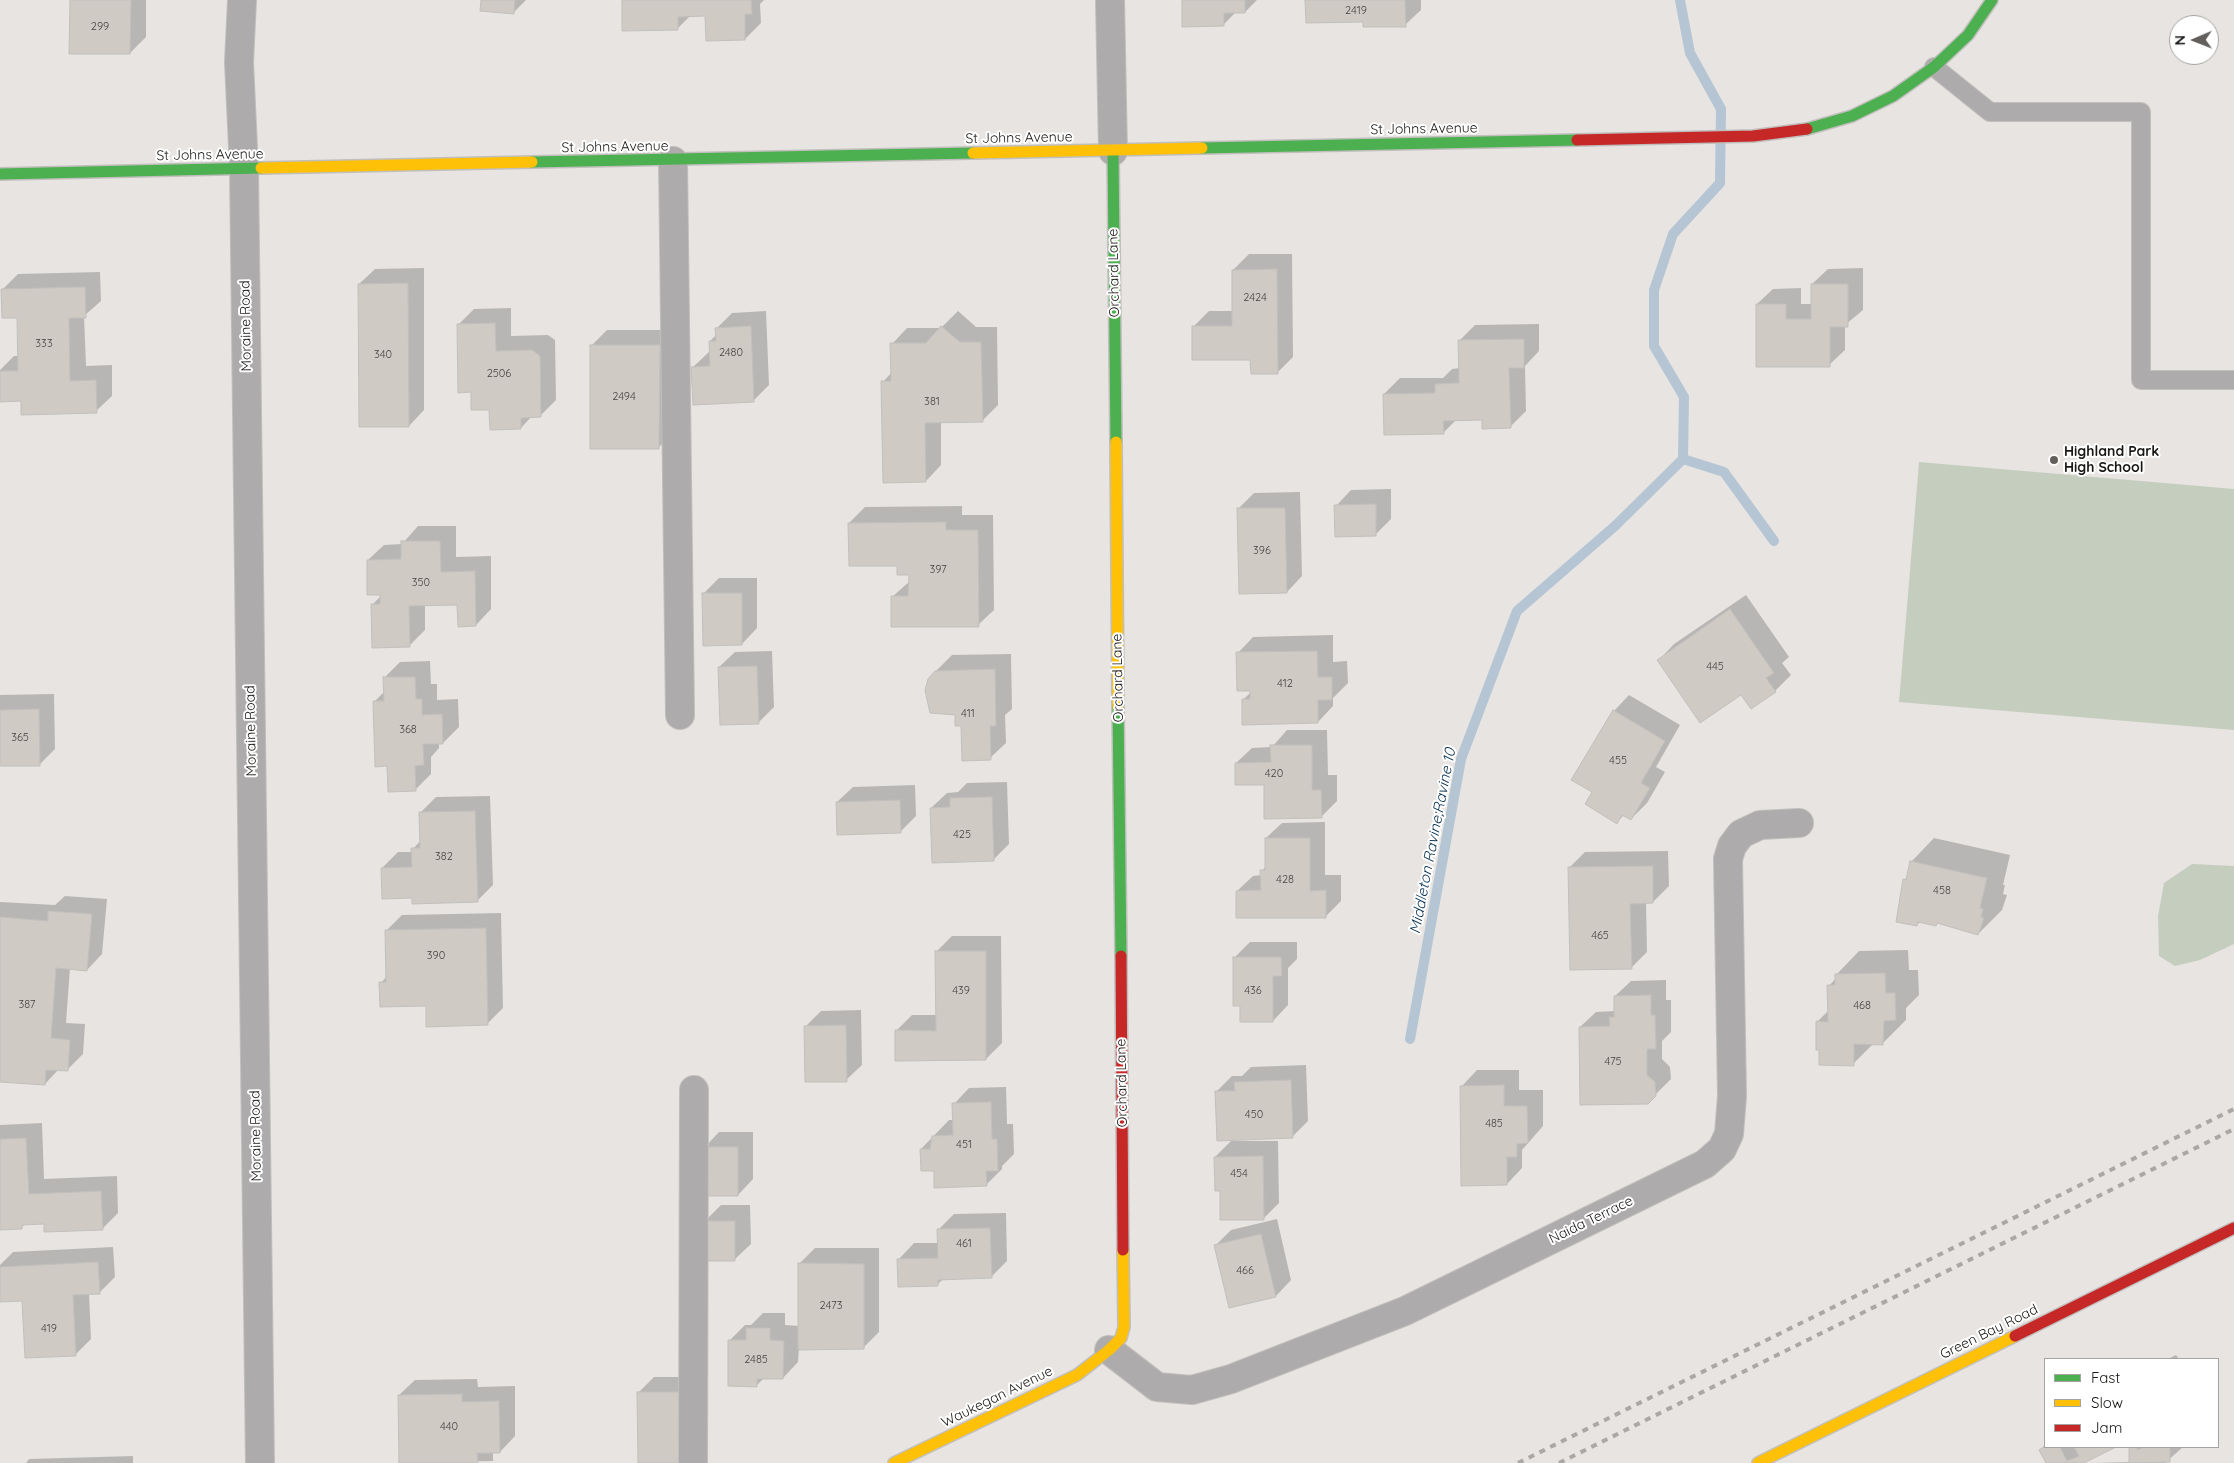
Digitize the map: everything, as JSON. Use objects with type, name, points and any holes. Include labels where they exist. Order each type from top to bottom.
[{"type":"street","name":"Moraine Road","points":[[242,0],[239,62],[244,169],[260,1463]]},
{"type":"street","name":"Orchard Lane","points":[[1110,0],[1124,1327],[1121,1338],[1110,1350]]},
{"type":"street","name":"St Johns Avenue","points":[[0,174],[673,161],[1753,136],[1804,130],[1852,116],[1893,96],[1934,67],[1968,34],[1992,0]]},
{"type":"street","points":[[673,161],[680,715]]},
{"type":"street","name":"Naida Terrace","points":[[1110,1350],[1157,1387],[1192,1390],[1231,1379],[1405,1311],[1705,1164],[1722,1149],[1729,1134],[1732,1096],[1728,858],[1732,846],[1741,834],[1760,825],[1799,823]]},
{"type":"street","points":[[693,1463],[694,1090]]},
{"type":"street","name":"Green Bay Road","points":[[1758,1463],[2234,1228]]},
{"type":"street","name":"Waukegan Avenue","points":[[894,1463],[1074,1376],[1110,1350]]},
{"type":"lane","points":[[1934,67],[1990,112],[2141,112],[2141,380],[2234,380]]},
{"type":"green space","points":[[1919,462],[2234,489],[2234,730],[1899,702]]},
{"type":"green space","points":[[2192,864],[2234,866],[2234,944],[2200,960],[2175,966],[2159,956],[2158,916],[2164,883]]},
{"type":"building","points":[[70,0],[131,0],[130,54],[69,54]]},
{"type":"building","points":[[481,0],[515,0],[514,14],[480,11]]},
{"type":"building","points":[[622,0],[751,0],[752,14],[745,14],[745,40],[706,41],[705,16],[678,17],[678,30],[622,31]]},
{"type":"building","points":[[1182,0],[1245,0],[1245,13],[1224,13],[1224,26],[1182,27]]},
{"type":"building","points":[[1305,0],[1405,0],[1406,27],[1363,27],[1363,22],[1306,23]]},
{"type":"building","points":[[1277,269],[1278,374],[1251,374],[1250,360],[1192,360],[1192,326],[1232,326],[1232,270]]},
{"type":"building","points":[[408,283],[409,427],[359,427],[358,284]]},
{"type":"building","points":[[1811,284],[1848,284],[1848,327],[1830,327],[1830,367],[1756,367],[1756,304],[1786,304],[1786,319],[1811,319]]},
{"type":"building","points":[[85,287],[86,318],[69,318],[70,381],[96,380],[97,413],[21,415],[21,401],[0,402],[0,371],[18,371],[17,318],[2,318],[1,289]]},
{"type":"building","points":[[495,323],[496,351],[532,350],[540,356],[541,417],[521,418],[521,429],[490,430],[489,410],[471,410],[471,392],[458,393],[457,324]]},
{"type":"building","points":[[751,326],[754,402],[693,405],[691,367],[710,366],[709,341],[716,341],[715,328]]},
{"type":"building","points":[[941,326],[960,342],[981,342],[983,422],[925,423],[926,482],[883,483],[881,381],[891,381],[890,343],[926,343]]},
{"type":"building","points":[[1524,339],[1524,368],[1509,368],[1511,428],[1482,429],[1482,420],[1443,421],[1444,434],[1384,435],[1383,394],[1435,393],[1435,384],[1459,383],[1458,340]]},
{"type":"building","points":[[590,345],[660,345],[659,449],[590,449]]},
{"type":"building","points":[[1376,504],[1376,536],[1335,537],[1334,505]]},
{"type":"building","points":[[1237,508],[1285,508],[1287,593],[1239,594]]},
{"type":"building","points":[[946,522],[946,530],[978,530],[979,627],[891,627],[891,596],[908,596],[909,575],[897,575],[897,566],[849,566],[848,523]]},
{"type":"building","points":[[401,541],[440,541],[441,572],[475,571],[476,626],[458,627],[457,605],[409,606],[410,647],[372,648],[371,604],[380,604],[380,595],[367,595],[367,560],[401,559]]},
{"type":"building","points":[[702,593],[742,593],[742,645],[703,646]]},
{"type":"building","points":[[1730,609],[1774,673],[1766,678],[1776,692],[1751,709],[1741,695],[1700,723],[1657,660]]},
{"type":"building","points":[[1317,651],[1318,677],[1332,677],[1332,700],[1318,700],[1318,723],[1242,725],[1242,699],[1250,699],[1250,691],[1237,691],[1236,652]]},
{"type":"building","points":[[757,666],[759,724],[720,725],[718,667]]},
{"type":"building","points":[[995,669],[996,726],[990,726],[991,760],[962,761],[961,726],[955,726],[955,715],[930,713],[925,690],[928,679],[935,671]]},
{"type":"building","points":[[383,677],[415,677],[416,699],[422,699],[422,715],[442,714],[443,744],[423,744],[424,765],[415,766],[416,791],[388,792],[387,766],[375,767],[373,701],[384,701]]},
{"type":"building","points":[[39,709],[40,766],[0,766],[0,710]]},
{"type":"building","points":[[1613,710],[1665,741],[1641,783],[1650,788],[1631,820],[1622,815],[1617,824],[1585,804],[1592,792],[1571,780]]},
{"type":"building","points":[[1270,745],[1312,745],[1312,790],[1321,790],[1322,818],[1264,819],[1264,785],[1235,785],[1235,763],[1271,762]]},
{"type":"building","points":[[992,797],[994,861],[932,863],[930,808],[950,807],[950,798]]},
{"type":"building","points":[[900,800],[901,833],[837,835],[836,802]]},
{"type":"building","points":[[475,811],[478,902],[412,904],[412,898],[382,899],[381,868],[412,867],[411,848],[420,848],[419,812]]},
{"type":"building","points":[[1265,838],[1310,838],[1310,891],[1326,890],[1326,918],[1236,918],[1236,891],[1261,890],[1260,870],[1265,870]]},
{"type":"building","points":[[1910,861],[1987,878],[1980,908],[1983,909],[1981,917],[1984,918],[1978,935],[1937,923],[1936,926],[1918,922],[1917,926],[1896,922],[1903,879],[1906,880]]},
{"type":"building","points":[[1653,866],[1653,903],[1630,904],[1632,969],[1570,970],[1568,867]]},
{"type":"building","points":[[48,911],[92,914],[87,971],[56,968],[51,1038],[70,1040],[68,1071],[46,1070],[45,1085],[0,1082],[0,917],[48,921]]},
{"type":"building","points":[[486,928],[488,1025],[426,1027],[426,1006],[380,1007],[379,982],[386,982],[385,930]]},
{"type":"building","points":[[935,951],[986,951],[986,1060],[895,1061],[895,1030],[936,1031]]},
{"type":"building","points":[[1233,957],[1281,957],[1282,976],[1273,976],[1273,1022],[1240,1022],[1240,1006],[1233,1006]]},
{"type":"building","points":[[1885,973],[1886,993],[1895,993],[1896,1020],[1884,1021],[1883,1045],[1854,1044],[1854,1066],[1819,1065],[1819,1050],[1816,1050],[1816,1021],[1828,1022],[1827,985],[1835,985],[1835,974]]},
{"type":"building","points":[[1651,995],[1651,1015],[1655,1015],[1656,1049],[1647,1049],[1647,1075],[1655,1082],[1656,1096],[1648,1104],[1580,1105],[1579,1027],[1610,1026],[1609,1017],[1614,1017],[1614,996]]},
{"type":"building","points":[[846,1025],[847,1082],[805,1082],[804,1026]]},
{"type":"building","points":[[1291,1080],[1293,1138],[1217,1141],[1215,1091],[1235,1091],[1234,1082]]},
{"type":"building","points":[[1504,1085],[1504,1106],[1527,1106],[1528,1143],[1517,1144],[1517,1157],[1507,1157],[1507,1185],[1461,1186],[1460,1086]]},
{"type":"building","points":[[991,1102],[992,1139],[997,1139],[998,1171],[986,1171],[987,1186],[934,1188],[934,1171],[921,1171],[920,1149],[930,1149],[932,1136],[953,1135],[952,1103]]},
{"type":"building","points":[[26,1138],[29,1194],[101,1191],[103,1230],[44,1232],[44,1224],[22,1225],[22,1229],[0,1230],[0,1139]]},
{"type":"building","points":[[702,1147],[738,1147],[738,1196],[703,1196]]},
{"type":"building","points":[[1263,1156],[1264,1220],[1220,1220],[1220,1191],[1215,1191],[1214,1157]]},
{"type":"building","points":[[704,1221],[735,1221],[735,1261],[704,1261]]},
{"type":"building","points":[[990,1228],[992,1278],[938,1280],[938,1286],[898,1287],[897,1259],[938,1258],[937,1229]]},
{"type":"building","points":[[1261,1234],[1276,1297],[1229,1308],[1214,1245]]},
{"type":"building","points":[[98,1262],[100,1294],[73,1295],[76,1356],[25,1358],[22,1301],[0,1302],[0,1267]]},
{"type":"building","points":[[798,1263],[864,1264],[864,1349],[798,1350]]},
{"type":"building","points":[[746,1328],[770,1328],[770,1340],[784,1341],[783,1379],[757,1379],[757,1387],[728,1386],[728,1340],[746,1340]]},
{"type":"building","points":[[637,1392],[680,1392],[680,1463],[638,1463]]},
{"type":"building","points":[[462,1394],[462,1402],[499,1401],[500,1453],[477,1453],[478,1463],[399,1463],[398,1395]]},
{"type":"building","points":[[2044,1447],[2060,1448],[2067,1461],[2079,1456],[2075,1448],[2114,1448],[2084,1463],[2046,1463],[2039,1450]]},
{"type":"building","points":[[2129,1448],[2137,1448],[2137,1450],[2142,1448],[2170,1448],[2170,1462],[2129,1463]]},
{"type":"waterway","name":"Middleton Ravine;Ravine 10","points":[[1410,1039],[1461,759],[1517,611],[1615,526],[1683,459],[1684,397],[1654,346],[1654,290],[1673,234],[1720,183],[1721,109],[1690,53],[1680,0]]},
{"type":"waterway","name":"Middleton Ravine;Ravine 10","points":[[1683,459],[1724,472],[1774,541]]},
{"type":"railway","points":[[1518,1463],[2234,1109]]},
{"type":"railway","points":[[1559,1463],[2234,1129]]},
{"type":"traffic: fast","points":[[1807,129],[1852,116],[1893,96],[1934,67],[1968,35],[1992,0]]},
{"type":"traffic: fast","points":[[1202,148],[1577,140]]},
{"type":"traffic: fast","points":[[1113,151],[1116,442]]},
{"type":"traffic: fast","points":[[532,162],[973,153]]},
{"type":"traffic: fast","points":[[0,174],[261,168]]},
{"type":"traffic: fast","points":[[1118,706],[1121,956]]},
{"type":"traffic: slow","points":[[973,153],[1202,148]]},
{"type":"traffic: slow","points":[[261,168],[532,162]]},
{"type":"traffic: slow","points":[[1116,442],[1118,706]]},
{"type":"traffic: slow","points":[[894,1463],[1077,1375],[1109,1350],[1121,1338],[1124,1327],[1123,1250]]},
{"type":"traffic: slow","points":[[1758,1463],[2015,1336]]},
{"type":"traffic: jam","points":[[1577,140],[1753,136],[1807,129]]},
{"type":"traffic: jam","points":[[1121,956],[1123,1250]]},
{"type":"traffic: jam","points":[[2015,1336],[2234,1228]]},
{"type":"place","name":"Highland Park High School","points":[[2054,460]]}]
